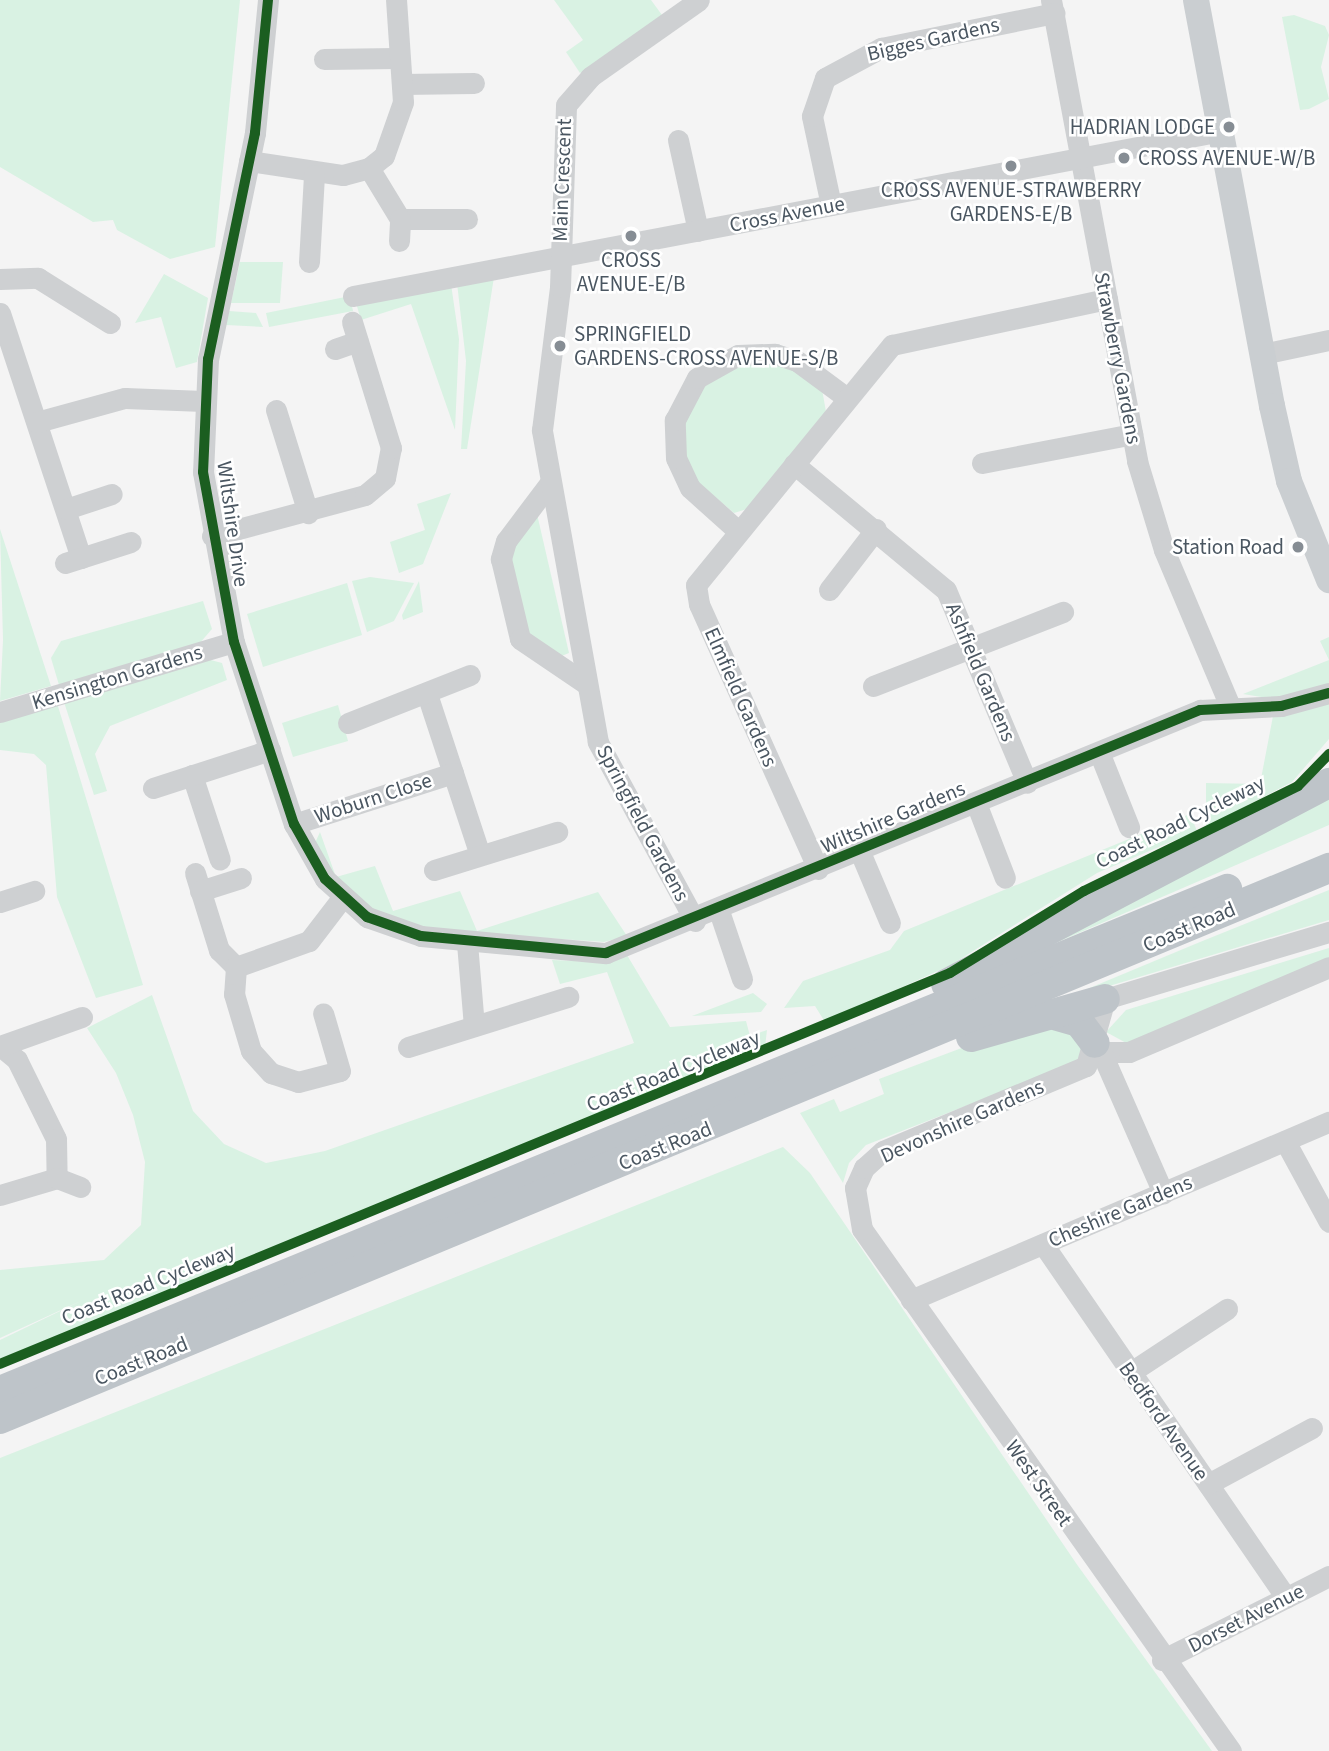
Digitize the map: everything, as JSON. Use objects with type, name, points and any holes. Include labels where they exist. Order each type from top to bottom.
[{"type":"highway","points":[[674,1114],[969,973],[1329,783]]},
{"type":"highway","name":"Coast Road","points":[[0,1391],[1329,847]]},
{"type":"highway","name":"Coast Road","points":[[0,1419],[803,1089],[1329,868]]},
{"type":"highway","points":[[803,1089],[1105,999]]},
{"type":"highway","points":[[1051,1014],[1079,1022],[1097,1050]]},
{"type":"main road","points":[[1196,0],[1262,354],[1289,481],[1329,580]]},
{"type":"street","name":"Wiltshire Drive","points":[[268,0],[249,161],[215,312],[203,401],[212,536],[234,642],[294,824],[342,898],[393,928],[467,943]]},
{"type":"street","points":[[249,161],[314,175],[369,168],[395,136],[402,84],[396,58],[396,0]]},
{"type":"street","name":"Main Crescent","points":[[560,258],[566,104],[590,77],[699,0]]},
{"type":"street","name":"Strawberry Gardens","points":[[1052,6],[1132,434],[1164,550],[1230,704]]},
{"type":"street","name":"Bigges Gardens","points":[[831,205],[812,116],[825,78],[881,48],[1052,6]]},
{"type":"street","points":[[324,59],[396,58]]},
{"type":"street","points":[[402,84],[474,83]]},
{"type":"street","name":"Cross Avenue","points":[[353,296],[1220,131]]},
{"type":"street","points":[[678,140],[698,231]]},
{"type":"street","points":[[369,168],[400,219],[399,242]]},
{"type":"street","points":[[309,262],[314,175]]},
{"type":"street","points":[[400,219],[467,219]]},
{"type":"street","name":"Springfield Gardens","points":[[560,258],[542,419],[549,484],[585,683],[603,753],[695,921]]},
{"type":"street","points":[[0,279],[38,278],[110,323]]},
{"type":"street","name":"Elmfield Gardens","points":[[818,869],[696,597],[700,579],[847,398],[897,343],[1107,299]]},
{"type":"street","points":[[0,313],[66,509],[73,560],[131,542]]},
{"type":"street","points":[[212,536],[308,513],[372,491],[388,472],[391,448],[355,332],[335,349]]},
{"type":"street","points":[[1262,354],[1329,340]]},
{"type":"street","points":[[738,531],[690,488],[676,458],[675,420],[697,379],[738,355],[775,354],[797,361],[847,398]]},
{"type":"street","points":[[37,422],[125,398],[203,401]]},
{"type":"street","points":[[276,410],[308,513]]},
{"type":"street","points":[[982,463],[1132,434]]},
{"type":"street","name":"Ashfield Gardens","points":[[794,464],[876,529],[946,590],[1027,783]]},
{"type":"street","points":[[549,484],[506,541],[501,559],[520,639],[585,683]]},
{"type":"street","points":[[66,509],[112,494]]},
{"type":"street","points":[[828,590],[876,529]]},
{"type":"street","points":[[873,686],[1063,612]]},
{"type":"street","name":"Kensington Gardens","points":[[0,712],[234,642]]},
{"type":"street","points":[[348,723],[470,675]]},
{"type":"street","name":"Wiltshire Gardens","points":[[467,943],[596,954],[695,921],[1098,752],[1230,704],[1281,706],[1329,693]]},
{"type":"street","name":"Woburn Close","points":[[427,694],[480,855]]},
{"type":"street","points":[[153,788],[271,750]]},
{"type":"street","points":[[1098,752],[1129,827]]},
{"type":"street","name":"Woburn Close","points":[[294,824],[453,772]]},
{"type":"street","points":[[192,775],[220,860]]},
{"type":"street","name":"Wiltshire Gardens","points":[[976,803],[1005,878]]},
{"type":"street","points":[[434,870],[557,832]]},
{"type":"street","name":"Wiltshire Gardens","points":[[860,852],[890,923]]},
{"type":"street","points":[[236,967],[221,954],[198,882],[241,877]]},
{"type":"street","points":[[0,902],[34,891]]},
{"type":"street","points":[[236,967],[299,947],[342,898]]},
{"type":"street","points":[[719,911],[731,969]]},
{"type":"street","points":[[1163,1193],[1097,1050],[1105,999],[1329,932]]},
{"type":"street","points":[[467,943],[474,1026]]},
{"type":"street","points":[[236,967],[234,994],[251,1051],[271,1073],[298,1082],[340,1070],[323,1013]]},
{"type":"street","points":[[1097,1050],[1129,1052],[1329,967]]},
{"type":"street","points":[[408,1047],[568,998]]},
{"type":"street","points":[[0,1046],[82,1017]]},
{"type":"street","points":[[0,1046],[18,1060],[56,1139],[57,1178]]},
{"type":"street","name":"Devonshire Gardens","points":[[854,1209],[864,1168],[883,1152],[1082,1069],[1097,1050]]},
{"type":"street","name":"Cheshire Gardens","points":[[911,1300],[1329,1122]]},
{"type":"street","points":[[1285,1141],[1329,1222]]},
{"type":"street","points":[[0,1195],[57,1178],[80,1187]]},
{"type":"street","name":"West Street","points":[[854,1209],[911,1300],[1162,1660],[1231,1751]]},
{"type":"street","name":"Bedford Avenue","points":[[1042,1244],[1286,1598]]},
{"type":"street","points":[[1131,1372],[1227,1309]]},
{"type":"street","points":[[1208,1484],[1312,1428]]},
{"type":"street","name":"Dorset Avenue","points":[[1162,1660],[1329,1576]]},
{"type":"green space","points":[[0,0],[240,0],[215,247],[170,259],[117,230],[113,220],[93,222],[0,167]]},
{"type":"green space","points":[[554,0],[651,0],[662,15],[580,73],[566,52],[583,40]]},
{"type":"green space","points":[[1294,15],[1325,26],[1329,35],[1321,67],[1329,99],[1309,109],[1300,110],[1282,17]]},
{"type":"green space","points":[[240,262],[283,262],[280,303],[231,303]]},
{"type":"green space","points":[[164,274],[208,298],[197,362],[176,368],[161,317],[135,323]]},
{"type":"green space","points":[[494,277],[467,449],[461,449],[466,361],[457,283]]},
{"type":"green space","points":[[451,284],[459,339],[455,430],[411,304],[361,320],[356,303]]},
{"type":"green space","points":[[350,296],[353,311],[269,327],[266,313]]},
{"type":"green space","points":[[229,311],[256,313],[263,327],[226,325]]},
{"type":"green space","points":[[767,360],[795,369],[822,389],[826,412],[747,509],[734,513],[688,474],[682,429],[703,382],[741,363]]},
{"type":"green space","points":[[451,493],[423,564],[399,573],[390,542],[425,530],[417,504]]},
{"type":"green space","points":[[537,514],[569,653],[559,657],[529,637],[510,569],[511,550]]},
{"type":"green space","points":[[0,529],[51,686],[0,701],[3,640]]},
{"type":"green space","points":[[370,577],[414,583],[394,621],[367,632],[352,581]]},
{"type":"green space","points":[[419,581],[423,612],[403,620],[402,615]]},
{"type":"green space","points":[[347,583],[362,635],[263,667],[247,614]]},
{"type":"green space","points":[[203,601],[212,629],[199,644],[59,685],[51,658],[61,641]]},
{"type":"green space","points":[[1329,637],[1329,660],[1320,641]]},
{"type":"green space","points":[[203,658],[222,663],[227,680],[110,726],[95,754],[107,791],[94,795],[64,702]]},
{"type":"green space","points":[[1329,660],[1329,684],[1274,699],[1243,694]]},
{"type":"green space","points":[[1329,702],[1329,739],[1292,782],[1206,827],[1206,783],[1260,784],[1273,716]]},
{"type":"green space","points":[[57,703],[143,985],[96,998],[57,897],[46,765],[34,754],[0,750],[0,720]]},
{"type":"green space","points":[[338,705],[348,741],[293,757],[282,723]]},
{"type":"green space","points":[[1329,793],[1329,825],[1037,951]]},
{"type":"green space","points":[[1190,814],[1197,831],[1097,873],[951,965],[825,1022],[815,1006],[784,1008],[803,981],[890,950],[904,931]]},
{"type":"green space","points":[[320,832],[336,877],[375,866],[393,911],[460,891],[477,931],[598,892],[627,936],[604,942],[492,934],[420,927],[381,914],[350,895],[323,862],[315,843]]},
{"type":"green space","points":[[1329,890],[1329,920],[1056,1002],[1200,942]]},
{"type":"green space","points":[[1329,948],[1329,962],[1130,1045],[1106,1032],[1126,1010]]},
{"type":"green space","points":[[627,955],[670,1027],[746,1021],[750,1036],[767,1030],[765,1047],[0,1359],[0,1340],[83,1300],[0,1338],[0,1270],[104,1260],[141,1225],[145,1162],[133,1115],[116,1073],[87,1028],[152,995],[193,1111],[224,1144],[266,1163],[325,1151],[634,1043],[607,972],[560,984],[552,960],[596,962]]},
{"type":"green space","points":[[753,993],[767,1004],[761,1012],[692,1016]]},
{"type":"green space","points":[[1068,1022],[1083,1053],[1073,1064],[866,1145],[849,1163],[843,1183],[800,1113],[834,1099],[840,1112],[884,1094],[879,1079],[983,1040]]},
{"type":"green space","points":[[783,1147],[810,1173],[1078,1566],[1212,1751],[0,1751],[0,1458]]},
{"type":"cycle path","points":[[268,0],[255,133],[208,359],[203,472],[234,642],[294,824],[325,879],[367,917],[421,936],[606,953],[1200,710],[1281,706],[1329,693]]},
{"type":"cycle path","name":"Coast Road Cycleway","points":[[0,1364],[950,973],[1084,891],[1298,786],[1329,754]]},
{"type":"place","name":"HADRIAN LODGE","points":[[1229,127]]},
{"type":"place","name":"CROSS AVENUE-W/B","points":[[1124,158]]},
{"type":"place","name":"CROSS AVENUE-STRAWBERRY GARDENS-E/B","points":[[1011,166]]},
{"type":"place","name":"CROSS AVENUE-E/B","points":[[631,236]]},
{"type":"place","name":"SPRINGFIELD GARDENS-CROSS AVENUE-S/B","points":[[560,346]]},
{"type":"place","name":"Station Road","points":[[1298,547]]}]
